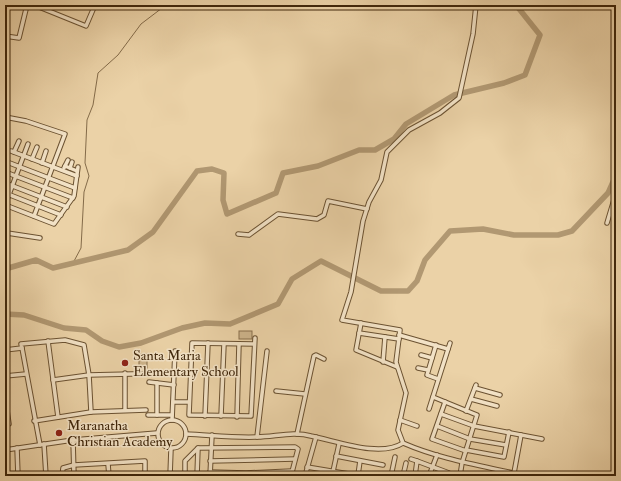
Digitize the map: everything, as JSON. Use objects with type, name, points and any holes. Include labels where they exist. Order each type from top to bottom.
[{"type":"street","points":[[5,36],[19,38],[27,5]]},
{"type":"street","points":[[34,5],[86,26],[95,5]]},
{"type":"street","points":[[403,443],[398,430],[406,393],[397,367],[400,330],[342,320],[353,280],[367,209],[381,180],[387,152],[389,148],[409,130],[440,113],[456,102],[460,96],[473,34],[476,5]]},
{"type":"street","points":[[5,117],[26,121],[64,134],[34,216]]},
{"type":"street","points":[[19,141],[13,152],[77,176]]},
{"type":"street","points":[[5,217],[7,194],[12,186],[28,144]]},
{"type":"street","points":[[32,159],[37,147]]},
{"type":"street","points":[[42,163],[46,151]]},
{"type":"street","points":[[63,171],[68,160]]},
{"type":"street","points":[[7,162],[75,188]]},
{"type":"street","points":[[70,168],[72,162]]},
{"type":"street","points":[[6,205],[54,224],[73,198],[75,188],[78,169],[65,166]]},
{"type":"street","points":[[5,172],[73,198]]},
{"type":"street","points":[[5,183],[67,207]]},
{"type":"street","points":[[607,223],[616,193]]},
{"type":"street","points":[[7,194],[60,215]]},
{"type":"street","points":[[238,234],[249,235],[278,214],[317,219],[324,215],[328,201],[367,209]]},
{"type":"street","points":[[5,240],[7,233],[40,238]]},
{"type":"street","points":[[362,323],[356,350],[397,367]]},
{"type":"street","points":[[360,333],[386,337],[399,337],[448,349]]},
{"type":"street","points":[[383,362],[386,337]]},
{"type":"street","points":[[254,344],[192,343],[189,402],[190,415],[237,417],[251,416],[255,338]]},
{"type":"street","points":[[46,476],[42,445],[34,421],[22,344],[65,340],[84,345],[89,375],[91,412]]},
{"type":"street","points":[[48,341],[58,417]]},
{"type":"street","points":[[205,416],[208,343]]},
{"type":"street","points":[[429,409],[450,343]]},
{"type":"street","points":[[221,416],[224,344]]},
{"type":"street","points":[[237,417],[239,344]]},
{"type":"street","points":[[436,345],[427,375],[438,379]]},
{"type":"street","points":[[5,350],[22,348]]},
{"type":"street","points":[[172,418],[175,351]]},
{"type":"street","points":[[257,437],[267,351]]},
{"type":"street","points":[[297,434],[314,356],[316,355],[324,359]]},
{"type":"street","points":[[421,355],[432,358]]},
{"type":"street","points":[[418,368],[428,370]]},
{"type":"street","points":[[125,373],[125,410]]},
{"type":"street","points":[[53,380],[89,375],[174,373]]},
{"type":"street","points":[[5,376],[26,374]]},
{"type":"street","points":[[149,382],[174,385]]},
{"type":"street","points":[[157,383],[157,415]]},
{"type":"street","points":[[466,411],[476,386],[500,394]]},
{"type":"street","points":[[276,391],[305,394]]},
{"type":"street","points":[[5,397],[9,424],[5,424]]},
{"type":"street","points":[[433,398],[478,415],[462,463],[460,476]]},
{"type":"street","points":[[471,399],[497,406]]},
{"type":"street","points":[[173,402],[189,402]]},
{"type":"street","points":[[445,402],[432,439],[466,451],[504,457],[509,432]]},
{"type":"street","points":[[34,421],[91,412],[146,410]]},
{"type":"street","points":[[441,414],[474,426],[542,438]]},
{"type":"street","points":[[148,415],[172,418],[182,424],[186,434],[183,444],[171,449]]},
{"type":"street","points":[[171,449],[160,442],[157,433],[161,424],[172,418]]},
{"type":"street","points":[[400,420],[418,426]]},
{"type":"street","points":[[437,426],[470,439],[506,445]]},
{"type":"street","points":[[5,450],[73,440],[157,433]]},
{"type":"street","points":[[186,434],[257,437],[297,434],[316,437],[339,444],[386,450],[403,443],[462,463],[526,476]]},
{"type":"street","points":[[212,435],[210,447],[210,474],[292,471]]},
{"type":"street","points":[[514,473],[521,435]]},
{"type":"street","points":[[306,476],[307,467],[316,437]]},
{"type":"street","points":[[73,440],[74,476]]},
{"type":"street","points":[[333,474],[339,444]]},
{"type":"street","points":[[185,476],[185,461],[198,448],[295,447],[298,449],[291,476]]},
{"type":"street","points":[[18,448],[18,476]]},
{"type":"street","points":[[197,476],[198,448]]},
{"type":"street","points":[[170,476],[171,449]]},
{"type":"street","points":[[429,476],[437,455]]},
{"type":"street","points":[[336,456],[383,465]]},
{"type":"street","points":[[391,476],[395,457]]},
{"type":"street","points":[[210,461],[295,459]]},
{"type":"street","points":[[411,459],[449,473],[449,476]]},
{"type":"street","points":[[62,476],[62,468],[74,465],[146,461],[145,475],[116,476]]},
{"type":"street","points":[[307,467],[333,474],[359,476],[360,461]]},
{"type":"street","points":[[414,476],[417,461]]},
{"type":"street","points":[[403,476],[406,463]]},
{"type":"street","points":[[108,464],[109,476]]},
{"type":"shaded area","points":[[239,331],[252,331],[252,339],[239,339]]},
{"type":"shaded area","points":[[139,354],[147,354],[147,368],[139,368]]},
{"type":"waterway","points":[[73,263],[81,248],[84,192],[89,176],[85,163],[87,120],[93,105],[98,73],[118,55],[141,24],[166,5]]},
{"type":"waterway","points":[[5,269],[36,260],[53,268],[128,250],[153,232],[197,171],[212,169],[224,173],[223,200],[227,214],[276,193],[283,173],[318,166],[359,150],[375,150],[394,139],[406,124],[454,95],[504,83],[525,75],[540,35],[516,5]]},
{"type":"waterway","points":[[5,314],[24,315],[64,328],[86,330],[102,341],[119,347],[141,343],[182,328],[205,323],[230,324],[278,304],[292,279],[321,261],[381,291],[408,291],[417,281],[425,260],[450,231],[483,229],[514,235],[558,235],[572,231],[608,193],[616,175]]},
{"type":"place","name":"Santa Maria Elementary School","points":[[125,363]]},
{"type":"place","name":"Maranatha Christian Academy","points":[[59,433]]}]
